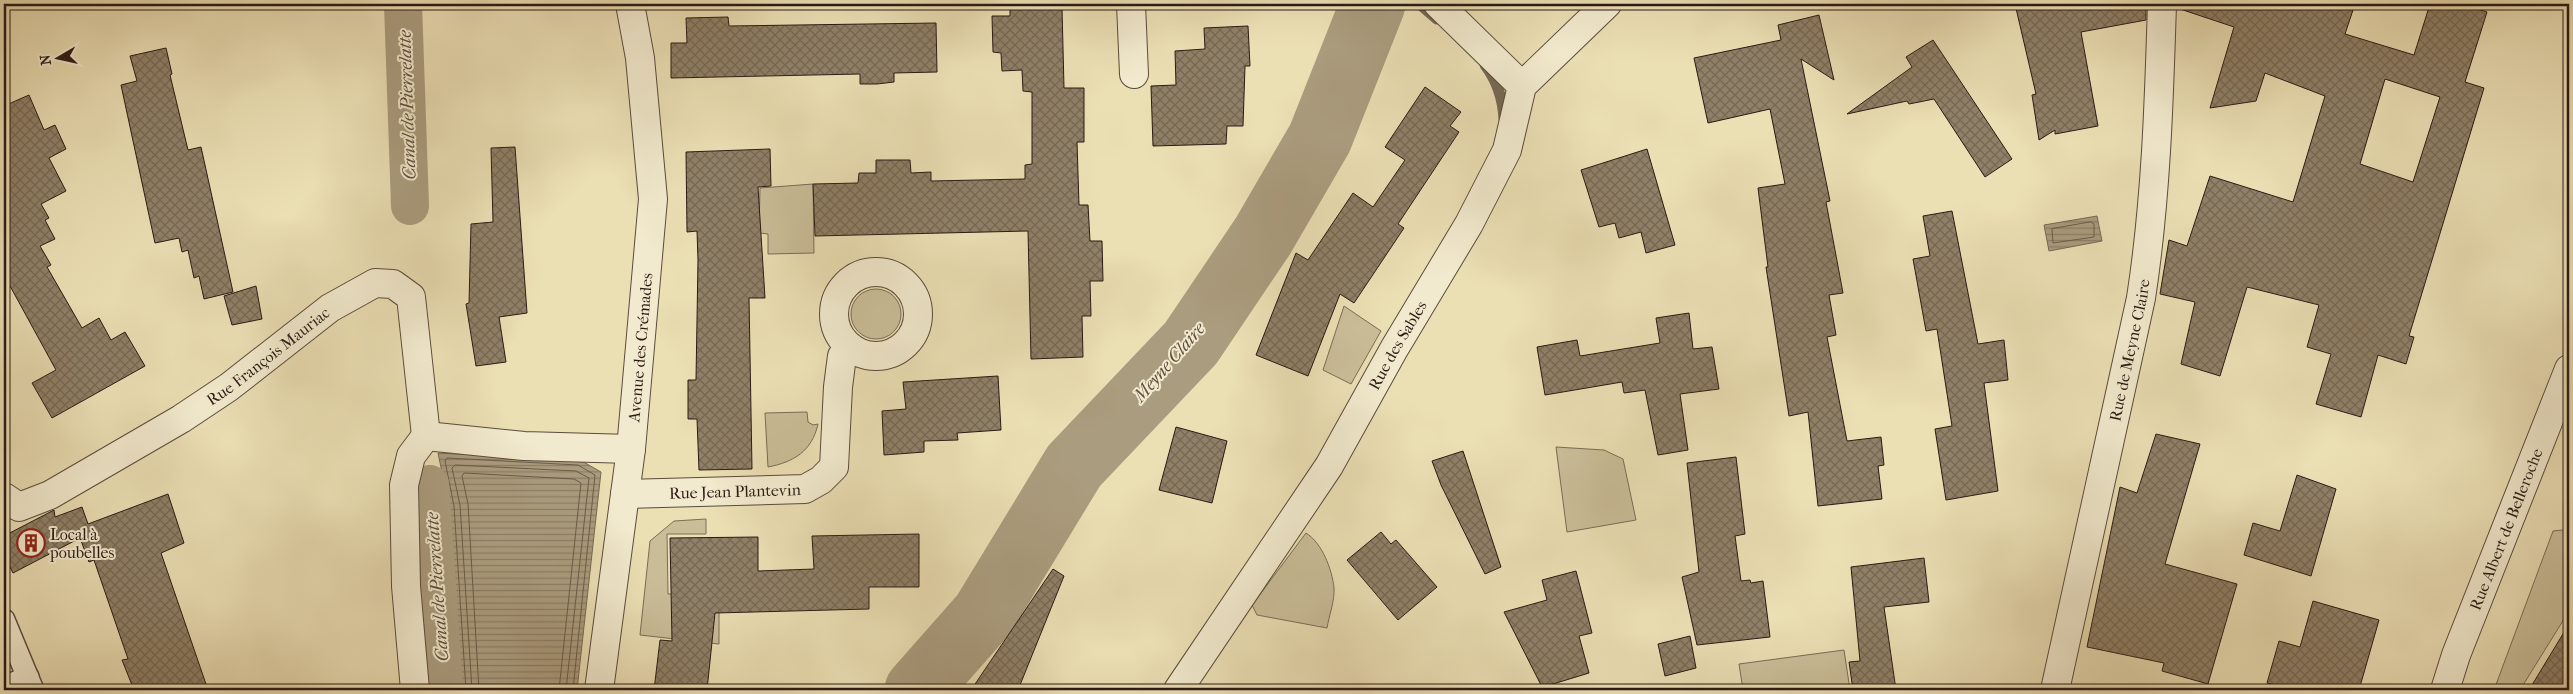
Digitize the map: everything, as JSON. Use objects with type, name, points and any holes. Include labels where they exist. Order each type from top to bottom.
[{"type":"street","name":"Avenue des Crémades","points":[[599,690],[631,449],[653,199],[640,58],[630,4]]},
{"type":"street","points":[[1131,4],[1134,74]]},
{"type":"street","points":[[1438,4],[1522,86],[1606,4]]},
{"type":"street","name":"Rue de Meyne Claire","points":[[2055,690],[2141,298],[2148,249],[2155,156],[2162,4]]},
{"type":"street","name":"Rue des Sables","points":[[1178,690],[1329,466],[1394,349],[1473,217],[1507,150],[1522,86]]},
{"type":"street","name":"Rue François Mauriac","points":[[9,507],[50,495],[181,419],[229,387],[330,308],[375,283],[393,284],[411,297],[426,436]]},
{"type":"street","name":"Rue Jean Plantevin","points":[[625,494],[806,489],[821,480],[834,467],[838,387],[842,356],[850,347]]},
{"type":"street","name":"Rue Albert de Belleroche","points":[[2445,690],[2456,655],[2569,369]]},
{"type":"street","points":[[414,690],[406,586],[404,486],[411,456],[426,436],[524,446],[631,449]]},
{"type":"lane","points":[[4,687],[30,684],[5,627]]},
{"type":"shaded area","points":[[813,184],[814,253],[768,254],[768,234],[759,233],[760,188]]},
{"type":"shaded area","points":[[876,289],[886,291],[894,296],[899,304],[901,314],[899,324],[894,332],[886,337],[876,339],[866,337],[858,332],[853,324],[851,314],[853,304],[858,296],[866,291]]},
{"type":"shaded area","points":[[1344,306],[1381,331],[1351,384],[1323,370]]},
{"type":"shaded area","points":[[807,412],[808,422],[813,425],[818,424],[811,441],[794,458],[768,467],[765,413]]},
{"type":"shaded area","points":[[1556,447],[1604,450],[1623,459],[1636,520],[1567,532]]},
{"type":"shaded area","points":[[706,519],[706,534],[667,534],[668,594],[691,594],[719,603],[719,644],[640,635],[650,541],[674,521]]},
{"type":"shaded area","points":[[2562,530],[2569,534],[2569,611],[2520,690],[2494,690],[2553,531]]},
{"type":"shaded area","points":[[1306,533],[1317,543],[1325,557],[1333,581],[1334,598],[1327,628],[1257,615],[1252,605]]},
{"type":"shaded area","points":[[1844,650],[1850,690],[1743,690],[1739,664]]},
{"type":"water","points":[[2097,216],[2102,241],[2049,251],[2044,225]]},
{"type":"water","points":[[438,453],[580,460],[601,472],[577,690],[461,690],[449,506]]},
{"type":"building","points":[[2015,4],[2146,4],[2146,20],[2081,32],[2098,126],[2055,134],[2055,130],[2039,140],[2032,95],[2036,94]]},
{"type":"building","points":[[2180,4],[2355,4],[2345,34],[2414,55],[2430,4],[2464,4],[2487,12],[2465,82],[2484,88],[2409,336],[2414,337],[2406,364],[2378,355],[2361,417],[2316,404],[2331,354],[2307,347],[2319,305],[2247,287],[2220,376],[2181,364],[2195,302],[2160,294],[2169,240],[2187,246],[2210,176],[2293,202],[2325,96],[2265,73],[2256,101],[2210,108],[2234,27],[2180,9]],"holes":[[[2385,79],[2440,97],[2413,182],[2360,164]]]},
{"type":"building","points":[[1062,8],[1064,88],[1084,88],[1084,142],[1077,142],[1079,205],[1088,205],[1090,241],[1102,241],[1103,281],[1090,281],[1091,316],[1082,316],[1083,357],[1031,359],[1028,231],[815,236],[813,184],[858,183],[859,173],[876,173],[876,160],[910,160],[911,173],[931,172],[931,181],[1025,179],[1025,165],[1032,164],[1032,92],[1023,91],[1022,70],[1002,71],[1001,53],[993,52],[992,16],[1010,16],[1010,9]]},
{"type":"building","points":[[1819,15],[1834,80],[1801,59],[1830,201],[1826,202],[1843,293],[1829,295],[1836,335],[1827,337],[1847,441],[1881,437],[1884,465],[1878,466],[1882,499],[1818,506],[1808,412],[1789,416],[1766,267],[1768,267],[1758,188],[1785,184],[1770,109],[1708,123],[1694,58],[1781,40],[1778,25]]},
{"type":"building","points":[[728,17],[729,26],[936,23],[937,72],[894,73],[894,82],[877,84],[860,84],[860,74],[671,78],[671,43],[687,43],[686,18]]},
{"type":"building","points":[[1248,26],[1250,66],[1245,66],[1243,126],[1227,126],[1226,144],[1153,146],[1151,86],[1176,85],[1175,51],[1205,49],[1204,28]]},
{"type":"building","points":[[1933,40],[2012,159],[1985,177],[1934,99],[1909,104],[1907,101],[1847,114],[1912,67],[1906,57]]},
{"type":"building","points":[[166,48],[172,74],[170,75],[188,150],[201,147],[233,292],[204,299],[199,276],[194,278],[188,250],[182,252],[179,238],[155,243],[121,85],[137,81],[130,56]]},
{"type":"building","points":[[1425,87],[1461,112],[1450,126],[1459,132],[1398,224],[1404,228],[1354,303],[1340,294],[1308,376],[1256,355],[1296,253],[1308,260],[1353,193],[1373,207],[1405,160],[1385,147]]},
{"type":"building","points":[[29,95],[44,130],[55,125],[66,149],[49,158],[66,191],[41,204],[49,218],[45,220],[55,239],[40,246],[51,265],[47,267],[82,328],[99,318],[111,340],[125,332],[145,366],[52,418],[32,383],[56,370],[4,275],[4,106]]},
{"type":"building","points":[[515,147],[527,313],[499,317],[506,362],[476,366],[466,304],[469,303],[471,224],[493,222],[491,148]]},
{"type":"building","points":[[770,149],[771,186],[758,187],[765,298],[749,298],[752,469],[699,470],[697,419],[688,419],[688,380],[696,380],[698,260],[697,231],[687,232],[686,152]]},
{"type":"building","points":[[1647,149],[1675,245],[1646,253],[1641,232],[1619,238],[1615,223],[1599,227],[1581,170]]},
{"type":"building","points":[[1952,211],[1978,344],[2004,340],[2008,380],[1984,383],[1998,491],[1946,500],[1935,429],[1952,426],[1937,329],[1926,331],[1913,259],[1930,256],[1923,216]]},
{"type":"building","points":[[256,286],[262,319],[232,325],[224,296]]},
{"type":"building","points":[[1689,313],[1693,349],[1712,347],[1719,389],[1680,394],[1688,450],[1658,455],[1645,390],[1624,393],[1622,382],[1545,395],[1537,347],[1577,340],[1580,356],[1660,343],[1656,318]]},
{"type":"building","points":[[998,376],[1001,430],[957,433],[958,440],[924,441],[924,452],[884,455],[882,411],[906,409],[903,382]]},
{"type":"building","points":[[1176,427],[1227,441],[1212,503],[1159,490]]},
{"type":"building","points":[[2156,434],[2200,444],[2165,564],[2237,584],[2208,684],[2162,671],[2164,663],[2087,647],[2120,487],[2137,493]]},
{"type":"building","points":[[1463,451],[1501,567],[1485,574],[1441,485],[1432,461]]},
{"type":"building","points":[[1736,457],[1745,534],[1735,536],[1741,581],[1750,580],[1751,583],[1763,581],[1770,637],[1697,645],[1682,577],[1699,572],[1687,463]]},
{"type":"building","points":[[2297,475],[2336,489],[2311,576],[2244,555],[2253,523],[2280,531]]},
{"type":"building","points":[[168,494],[184,543],[161,553],[208,690],[134,690],[122,660],[128,659],[94,560],[89,562],[80,538],[13,573],[4,555],[4,536],[54,510],[55,517],[82,507],[88,524]]},
{"type":"building","points":[[1381,532],[1391,544],[1396,540],[1437,587],[1398,620],[1347,560]]},
{"type":"building","points":[[919,534],[919,587],[869,587],[869,609],[715,613],[707,690],[654,690],[660,640],[672,641],[670,538],[758,537],[758,571],[814,569],[812,536]]},
{"type":"building","points":[[1924,558],[1929,602],[1884,607],[1896,690],[1853,690],[1849,662],[1860,661],[1851,567]]},
{"type":"building","points":[[1053,569],[1064,576],[1018,690],[971,690]]},
{"type":"building","points":[[1576,571],[1592,633],[1579,636],[1589,673],[1553,684],[1541,685],[1504,612],[1547,600],[1542,580]]},
{"type":"building","points":[[2313,601],[2379,620],[2359,690],[2296,690],[2267,683],[2279,641],[2300,647]]},
{"type":"building","points":[[2569,624],[2569,690],[2529,690]]},
{"type":"building","points":[[1690,636],[1696,668],[1665,676],[1658,644]]},
{"type":"waterway","name":"Canal de Pierrelatte","points":[[403,4],[410,206]]},
{"type":"waterway","name":"Meyne Claire","points":[[917,690],[984,614],[1074,466],[1191,343],[1263,236],[1320,138],[1373,4]]},
{"type":"waterway","points":[[1422,6],[1437,19]]},
{"type":"waterway","points":[[1485,65],[1499,90],[1504,119]]},
{"type":"waterway","name":"Canal de Pierrelatte","points":[[430,484],[444,690]]},
{"type":"place","name":"Local à poubelles","points":[[31,543]]}]
